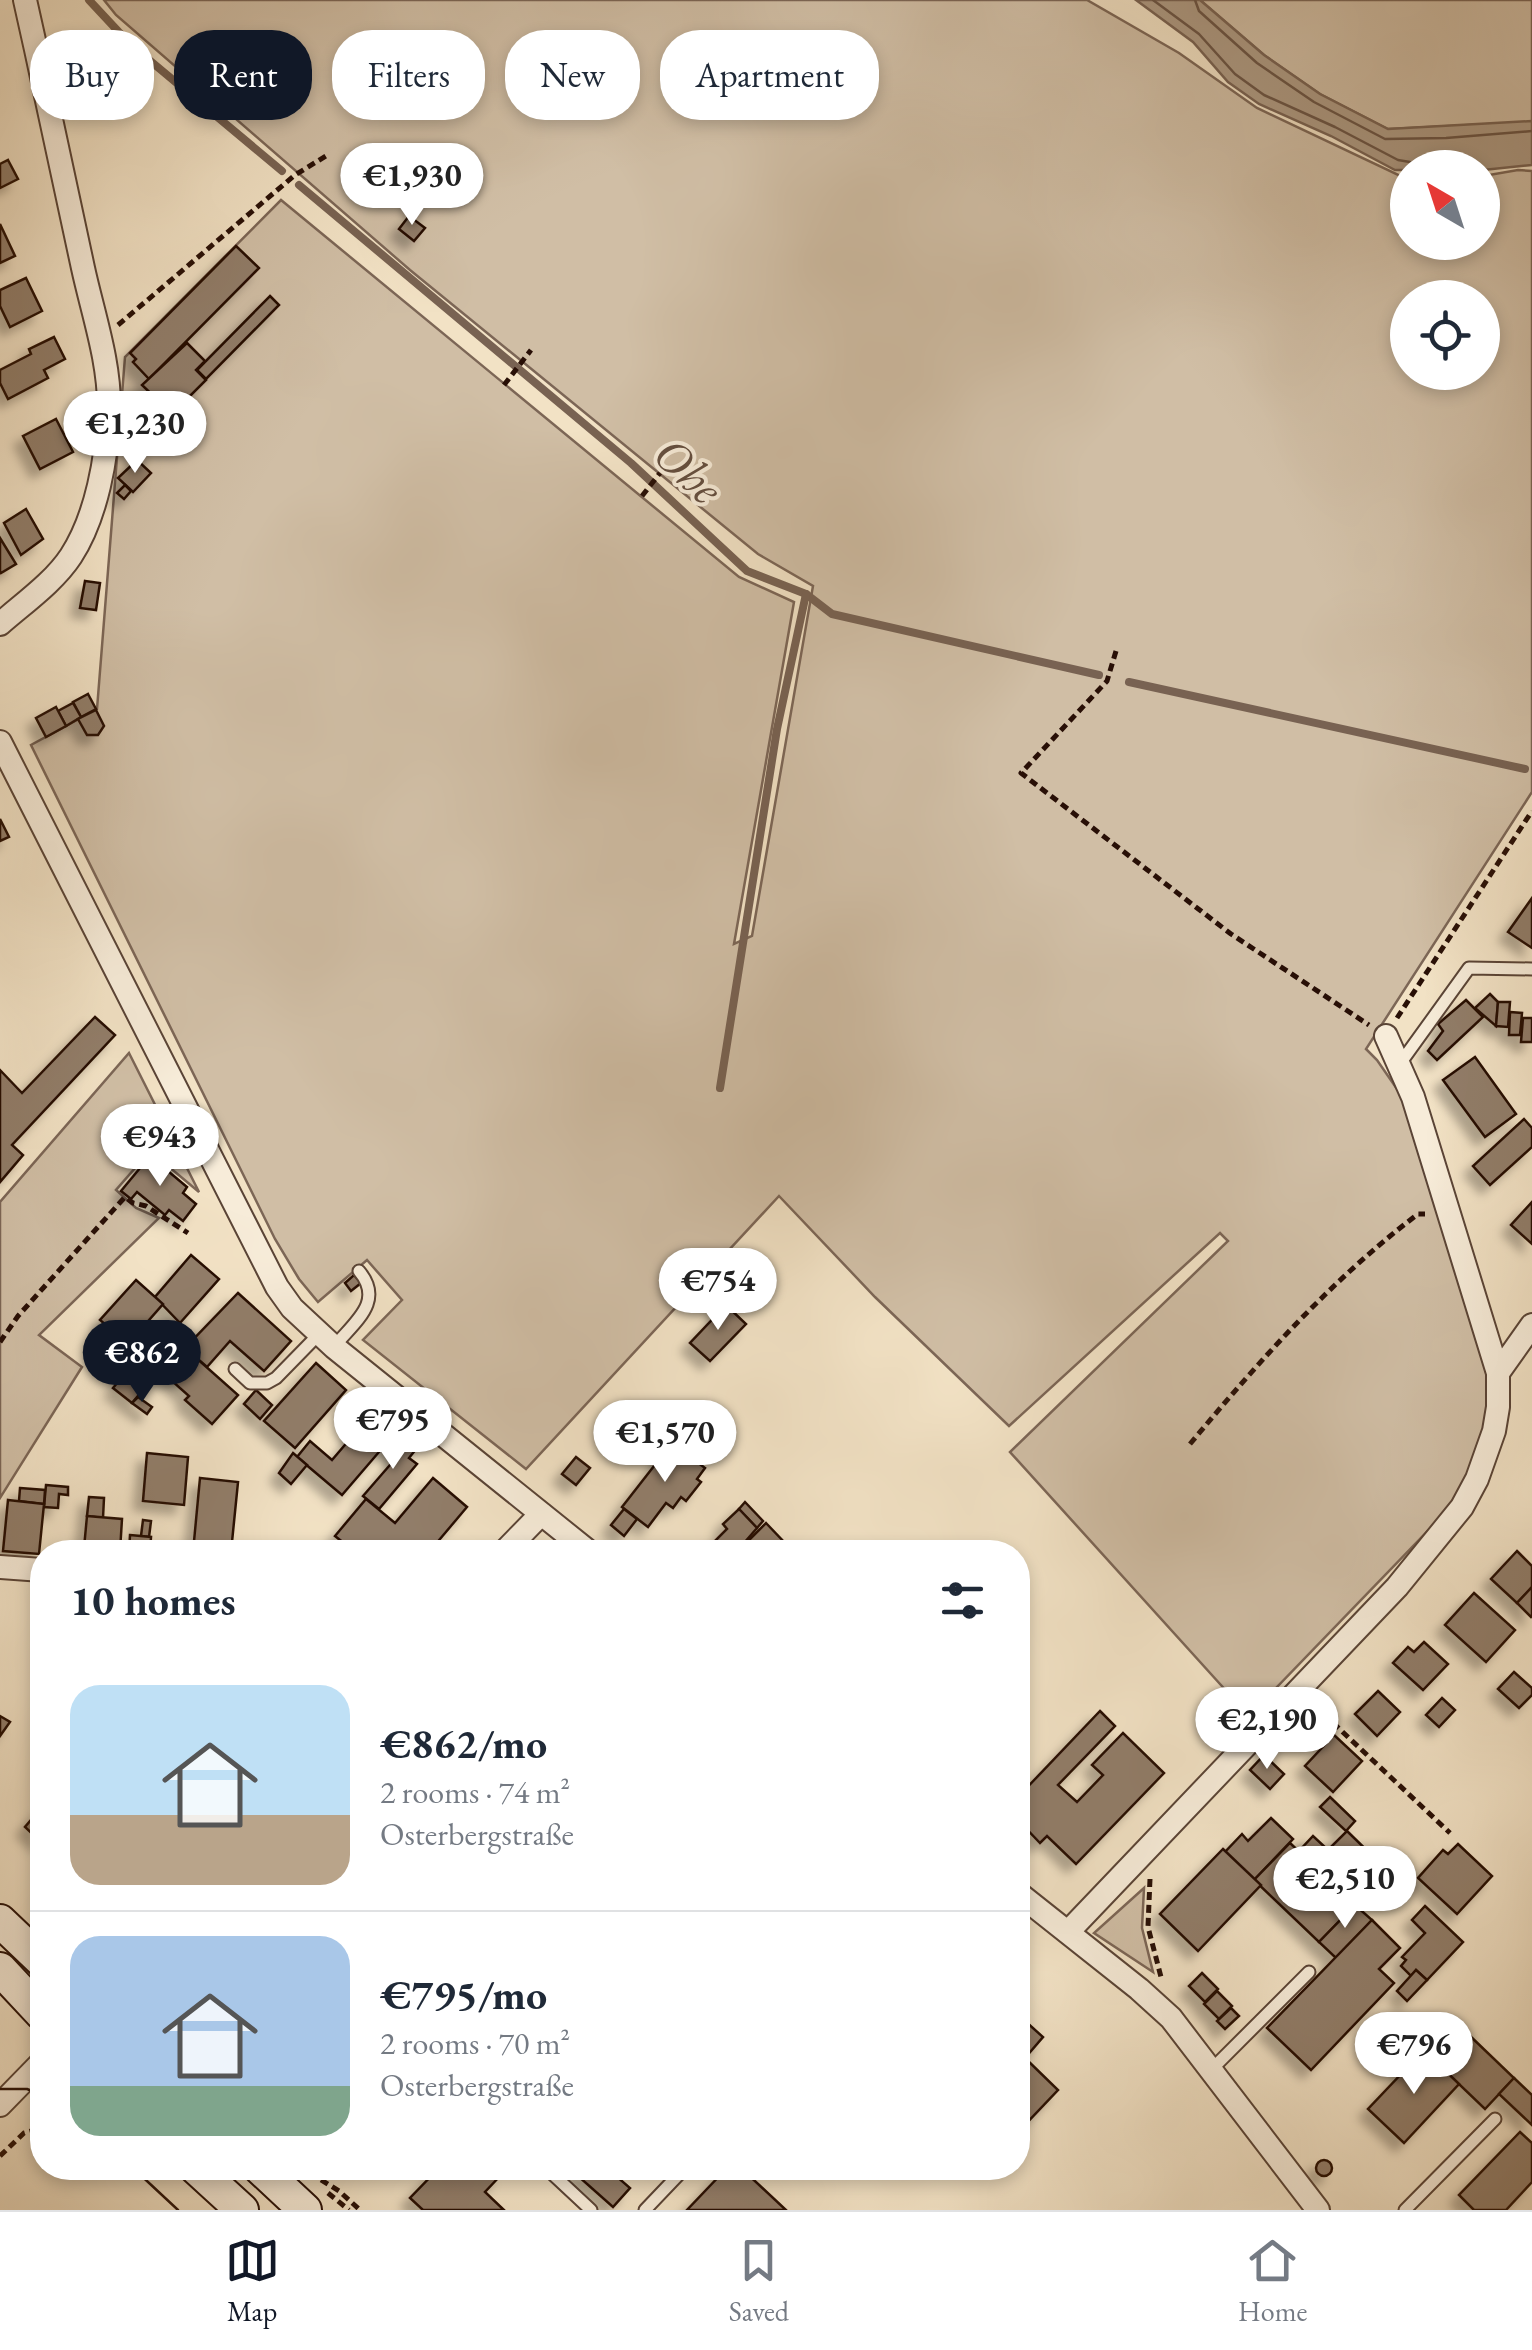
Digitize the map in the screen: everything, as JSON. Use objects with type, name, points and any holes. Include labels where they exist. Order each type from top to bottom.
[{"type":"main road","points":[[0,1921],[30,1950]]},
{"type":"main road","points":[[0,1969],[30,2001]]},
{"type":"main road","points":[[209,2180],[242,2210]]},
{"type":"main road","points":[[273,2180],[305,2210]]},
{"type":"street","points":[[0,624],[64,566],[86,527],[105,448],[109,407],[100,340],[26,0]]},
{"type":"street","points":[[0,742],[258,1254],[292,1308],[574,1540]]},
{"type":"street","points":[[1068,1932],[1397,1588],[1462,1507],[1494,1431],[1498,1373],[1413,1097],[1386,1036]]},
{"type":"street","points":[[1498,1373],[1532,1325]]},
{"type":"street","points":[[516,1540],[541,1514]]},
{"type":"street","points":[[0,1567],[30,1569]]},
{"type":"street","points":[[1030,1902],[1171,2018],[1309,2207]]},
{"type":"street","points":[[0,2106],[30,2075]]},
{"type":"lane","points":[[1399,1065],[1468,968],[1532,969]]},
{"type":"lane","points":[[235,1369],[250,1383],[267,1383],[327,1340],[372,1296],[359,1271]]},
{"type":"lane","points":[[1211,2070],[1309,1972]]},
{"type":"lane","points":[[1405,2210],[1495,2120]]},
{"type":"lane","points":[[559,2180],[590,2210]]},
{"type":"lane","points":[[645,2210],[674,2180]]},
{"type":"path","points":[[100,340],[295,174],[326,156]]},
{"type":"path","points":[[504,386],[530,350]]},
{"type":"path","points":[[642,496],[660,473]]},
{"type":"path","points":[[1116,652],[1107,681],[1021,773],[1230,934],[1386,1036],[1532,811]]},
{"type":"path","points":[[0,1342],[18,1316],[125,1196],[188,1234]]},
{"type":"path","points":[[1190,1444],[1270,1348],[1366,1253],[1418,1214],[1451,1216]]},
{"type":"path","points":[[1297,1690],[1450,1833]]},
{"type":"path","points":[[1150,1846],[1148,1927],[1171,2018]]},
{"type":"path","points":[[0,2156],[30,2131]]},
{"type":"path","points":[[320,2180],[360,2210]]},
{"type":"shaded area","points":[[104,0],[1087,0],[1179,53],[1257,108],[1390,171],[1390,260],[1500,260],[1500,173],[1532,171],[1532,792],[1366,1049],[1406,1102],[1488,1379],[1487,1415],[1474,1464],[1446,1512],[1249,1716],[1010,1452],[1228,1241],[1220,1233],[1009,1426],[875,1297],[779,1196],[526,1469],[363,1340],[402,1300],[367,1260],[318,1302],[299,1279],[275,1239],[31,745],[97,709],[125,357],[281,200],[739,577],[794,602],[734,944],[752,936],[813,586],[758,554],[410,270],[237,120],[312,120],[312,30],[174,30],[174,65],[154,48],[154,30],[133,30]]},
{"type":"shaded area","points":[[1200,0],[1532,0],[1532,122],[1388,129],[1320,94],[1264,55]]},
{"type":"shaded area","points":[[129,1053],[199,1192],[150,1151],[116,1190],[136,1208],[159,1218],[39,1335],[82,1367],[0,1498],[0,1202]]},
{"type":"shaded area","points":[[1144,1888],[1142,1928],[1153,1972],[1094,1933]]},
{"type":"water","points":[[1136,0],[1200,0],[1264,55],[1320,94],[1388,129],[1532,121],[1532,165],[1500,168],[1500,150],[1390,150],[1390,167],[1259,104],[1228,82],[1193,42]]},
{"type":"building","points":[[8,160],[18,179],[0,188],[0,164]]},
{"type":"building","points":[[409,216],[425,228],[414,241],[399,229]]},
{"type":"building","points":[[0,224],[15,256],[0,263]]},
{"type":"building","points":[[236,246],[259,268],[149,379],[130,353]]},
{"type":"building","points":[[26,278],[42,311],[10,327],[0,306],[0,290]]},
{"type":"building","points":[[270,296],[279,305],[206,379],[197,370]]},
{"type":"building","points":[[54,337],[65,359],[44,370],[48,378],[8,399],[0,383],[0,370]]},
{"type":"building","points":[[187,343],[205,361],[196,370],[206,380],[172,414],[142,385]]},
{"type":"building","points":[[56,419],[73,452],[40,469],[23,436]]},
{"type":"building","points":[[137,460],[151,473],[133,492],[118,478]]},
{"type":"building","points":[[125,485],[131,491],[124,499],[117,493]]},
{"type":"building","points":[[26,509],[43,539],[21,555],[4,523]]},
{"type":"building","points":[[0,538],[16,564],[1,573],[0,571]]},
{"type":"building","points":[[85,581],[100,583],[96,610],[80,608]]},
{"type":"building","points":[[88,694],[96,709],[81,717],[73,702]]},
{"type":"building","points":[[73,703],[81,717],[66,726],[58,711]]},
{"type":"building","points":[[56,707],[66,726],[46,737],[36,718]]},
{"type":"building","points":[[96,710],[104,726],[98,735],[87,735],[78,719]]},
{"type":"building","points":[[0,819],[9,837],[0,841]]},
{"type":"building","points":[[1532,898],[1532,948],[1508,932]]},
{"type":"building","points":[[1490,994],[1498,1002],[1496,1026],[1475,1008]]},
{"type":"building","points":[[1466,1000],[1483,1017],[1437,1060],[1428,1051],[1443,1031],[1438,1024]]},
{"type":"building","points":[[1498,1002],[1510,1002],[1508,1027],[1496,1026]]},
{"type":"building","points":[[1510,1012],[1522,1013],[1520,1035],[1509,1035]]},
{"type":"building","points":[[95,1017],[115,1035],[12,1145],[23,1155],[0,1182],[0,1070],[22,1093]]},
{"type":"building","points":[[1523,1018],[1532,1018],[1532,1042],[1521,1042]]},
{"type":"building","points":[[1475,1057],[1516,1114],[1485,1137],[1443,1080]]},
{"type":"building","points":[[1524,1119],[1532,1128],[1532,1147],[1490,1185],[1473,1166]]},
{"type":"building","points":[[150,1156],[187,1187],[183,1193],[196,1204],[183,1221],[169,1210],[165,1215],[137,1192],[131,1199],[121,1191]]},
{"type":"building","points":[[1532,1202],[1532,1244],[1511,1225]]},
{"type":"building","points":[[191,1255],[219,1279],[180,1323],[155,1297]]},
{"type":"building","points":[[354,1275],[361,1283],[351,1291],[345,1283]]},
{"type":"building","points":[[136,1280],[163,1304],[128,1344],[100,1320]]},
{"type":"building","points":[[238,1293],[291,1341],[264,1371],[230,1341],[207,1367],[185,1348]]},
{"type":"building","points":[[726,1305],[746,1324],[710,1361],[690,1343]]},
{"type":"building","points":[[185,1348],[238,1395],[212,1424],[163,1373]]},
{"type":"building","points":[[316,1363],[346,1390],[295,1448],[264,1421]]},
{"type":"building","points":[[128,1370],[147,1385],[132,1403],[113,1388]]},
{"type":"building","points":[[256,1390],[272,1405],[260,1419],[244,1404]]},
{"type":"building","points":[[138,1397],[152,1407],[147,1414],[132,1403]]},
{"type":"building","points":[[362,1425],[385,1445],[342,1495],[297,1457],[310,1441],[332,1460]]},
{"type":"building","points":[[399,1433],[417,1448],[409,1458],[417,1464],[379,1509],[363,1496],[396,1458],[385,1449]]},
{"type":"building","points":[[672,1443],[705,1468],[697,1479],[701,1482],[686,1501],[681,1497],[673,1508],[666,1503],[648,1527],[622,1507]]},
{"type":"building","points":[[147,1453],[188,1457],[184,1505],[143,1501]]},
{"type":"building","points":[[293,1453],[307,1465],[291,1484],[279,1473]]},
{"type":"building","points":[[576,1457],[590,1468],[576,1485],[562,1474]]},
{"type":"building","points":[[200,1478],[238,1482],[232,1540],[194,1540]]},
{"type":"building","points":[[433,1478],[467,1507],[439,1540],[340,1540],[335,1536],[366,1499],[395,1523]]},
{"type":"building","points":[[46,1485],[68,1487],[68,1495],[59,1494],[58,1508],[44,1507]]},
{"type":"building","points":[[20,1488],[45,1490],[44,1504],[19,1501]]},
{"type":"building","points":[[89,1497],[104,1498],[103,1518],[87,1516]]},
{"type":"building","points":[[8,1500],[44,1504],[40,1540],[30,1540],[30,1553],[3,1551]]},
{"type":"building","points":[[745,1502],[763,1521],[757,1528],[739,1509]]},
{"type":"building","points":[[624,1509],[637,1519],[624,1536],[611,1525]]},
{"type":"building","points":[[739,1509],[757,1528],[747,1540],[716,1540],[727,1529],[723,1524]]},
{"type":"building","points":[[87,1516],[122,1519],[121,1540],[85,1540]]},
{"type":"building","points":[[143,1520],[151,1521],[149,1537],[141,1536]]},
{"type":"building","points":[[766,1523],[782,1540],[749,1540]]},
{"type":"building","points":[[130,1535],[151,1537],[151,1540],[130,1540]]},
{"type":"building","points":[[1517,1551],[1532,1566],[1532,1587],[1517,1603],[1491,1579]]},
{"type":"building","points":[[1532,1587],[1532,1616],[1531,1617],[1517,1603]]},
{"type":"building","points":[[1474,1593],[1515,1630],[1486,1662],[1445,1625]]},
{"type":"building","points":[[1424,1642],[1448,1664],[1423,1690],[1393,1663],[1408,1647],[1414,1652]]},
{"type":"building","points":[[1514,1672],[1532,1688],[1532,1695],[1519,1708],[1498,1689]]},
{"type":"building","points":[[1378,1691],[1400,1712],[1377,1736],[1355,1714]]},
{"type":"building","points":[[1442,1698],[1455,1710],[1439,1727],[1426,1715]]},
{"type":"building","points":[[1100,1711],[1115,1726],[1058,1785],[1077,1802],[1103,1775],[1092,1765],[1123,1733],[1164,1773],[1076,1864],[1047,1836],[1040,1843],[1030,1833],[1030,1784]]},
{"type":"building","points":[[0,1716],[10,1722],[0,1736]]},
{"type":"building","points":[[1334,1735],[1362,1761],[1333,1792],[1305,1766]]},
{"type":"building","points":[[1264,1755],[1284,1774],[1270,1789],[1250,1770]]},
{"type":"building","points":[[1330,1797],[1355,1821],[1346,1831],[1320,1807]]},
{"type":"building","points":[[1271,1818],[1293,1839],[1254,1880],[1225,1852],[1242,1834],[1248,1841]]},
{"type":"building","points":[[1347,1831],[1388,1871],[1355,1905],[1299,1851],[1313,1836],[1328,1850]]},
{"type":"building","points":[[1290,1843],[1355,1905],[1319,1942],[1254,1880]]},
{"type":"building","points":[[1458,1844],[1492,1876],[1457,1914],[1418,1878],[1443,1850],[1448,1854]]},
{"type":"building","points":[[1223,1849],[1261,1885],[1198,1951],[1160,1914]]},
{"type":"building","points":[[1355,1905],[1372,1920],[1336,1958],[1319,1942]]},
{"type":"building","points":[[1425,1906],[1463,1942],[1427,1980],[1416,1970],[1411,1976],[1401,1966],[1406,1960],[1402,1957],[1425,1933],[1412,1920]]},
{"type":"building","points":[[1372,1920],[1400,1948],[1379,1969],[1394,1983],[1311,2070],[1267,2028]]},
{"type":"building","points":[[1416,1970],[1427,1980],[1407,2001],[1397,1991]]},
{"type":"building","points":[[1202,1973],[1218,1989],[1205,2002],[1189,1986]]},
{"type":"building","points":[[1217,1991],[1232,2006],[1219,2019],[1204,2004]]},
{"type":"building","points":[[1231,2008],[1239,2016],[1225,2029],[1217,2021]]},
{"type":"building","points":[[1030,2025],[1043,2037],[1030,2052]]},
{"type":"building","points":[[1468,2034],[1514,2078],[1485,2109],[1439,2065]]},
{"type":"building","points":[[1424,2050],[1459,2084],[1404,2143],[1368,2109]]},
{"type":"building","points":[[1030,2063],[1058,2090],[1030,2119]]},
{"type":"building","points":[[1514,2078],[1532,2095],[1532,2125],[1499,2094]]},
{"type":"building","points":[[1520,2132],[1532,2143],[1532,2182],[1506,2210],[1474,2210],[1459,2195]]},
{"type":"building","points":[[1324,2160],[1332,2168],[1324,2176],[1316,2168]]},
{"type":"building","points":[[427,2180],[496,2180],[485,2192],[504,2210],[423,2210],[410,2198]]},
{"type":"building","points":[[583,2180],[621,2180],[630,2188],[613,2207]]},
{"type":"building","points":[[716,2180],[754,2180],[786,2210],[687,2210]]},
{"type":"waterway","name":"Ohe","points":[[89,0],[130,44],[282,171]]},
{"type":"waterway","name":"Ohe","points":[[299,185],[631,463],[747,571],[806,594],[832,614],[1099,675]]},
{"type":"waterway","points":[[720,1088],[777,729],[806,594]]},
{"type":"waterway","name":"Ohe","points":[[1129,682],[1525,769]]},
{"type":"tram line","points":[[0,2089],[30,2090]]},
{"type":"tram line","points":[[146,2180],[178,2210]]}]
